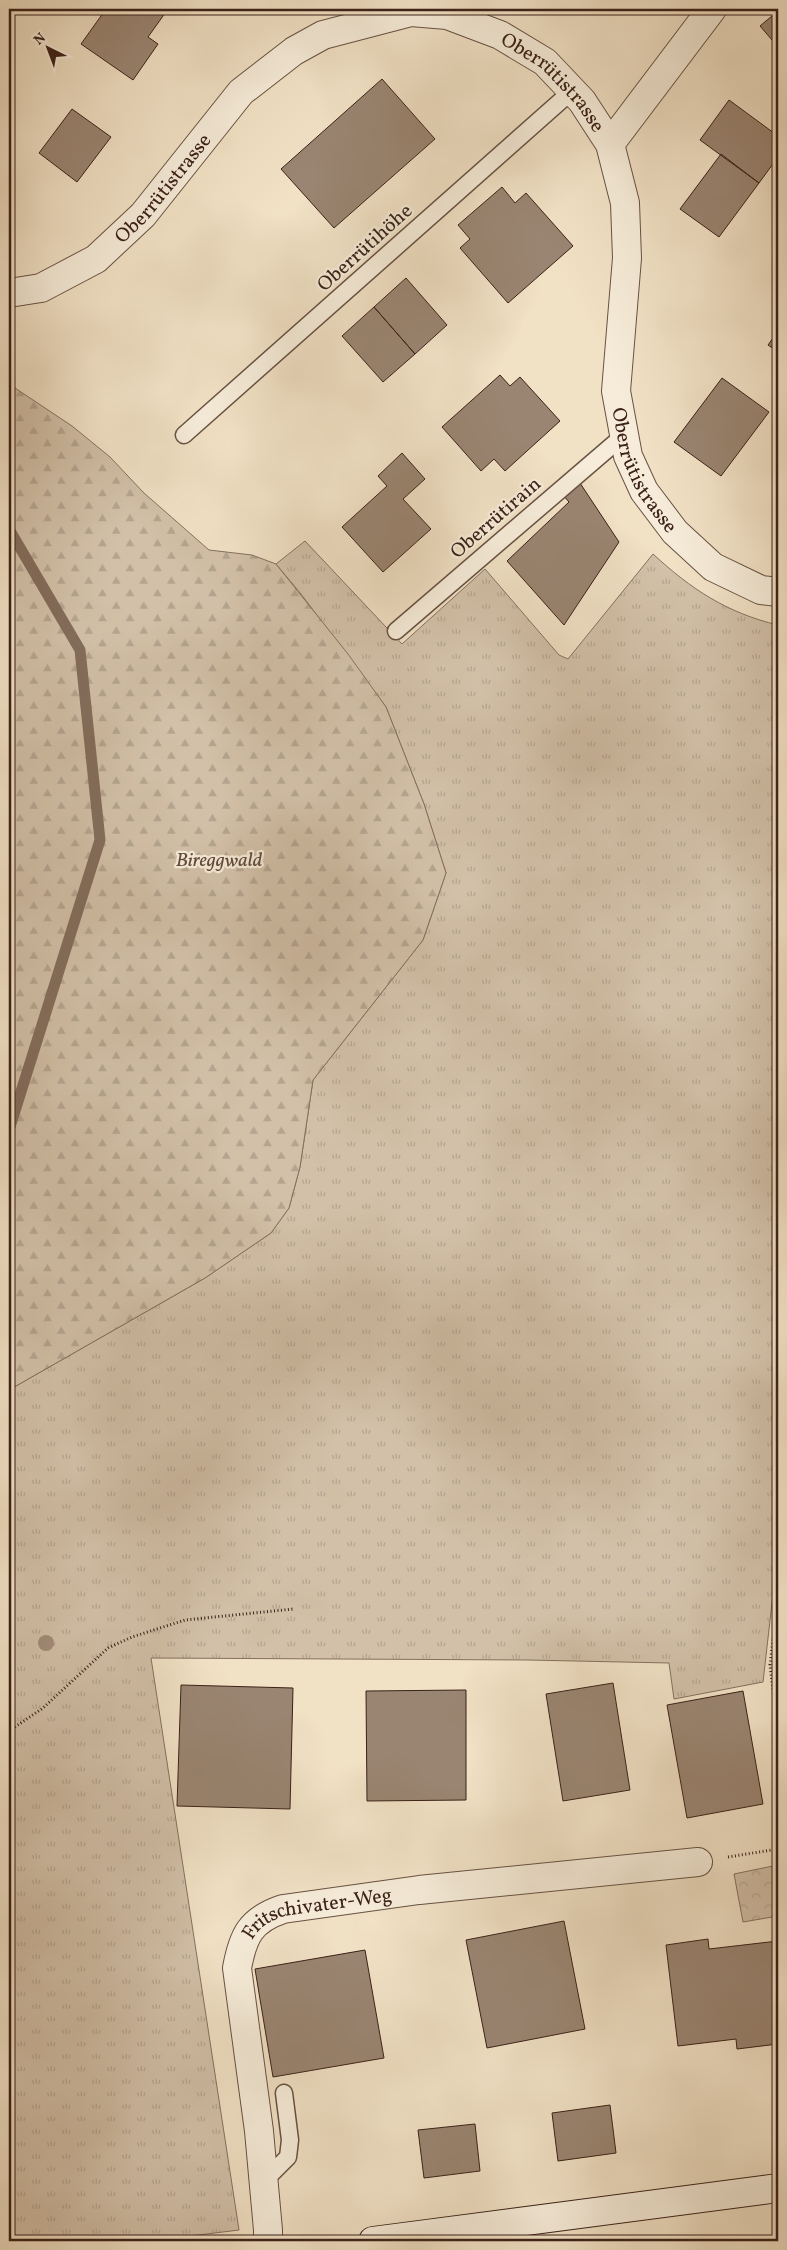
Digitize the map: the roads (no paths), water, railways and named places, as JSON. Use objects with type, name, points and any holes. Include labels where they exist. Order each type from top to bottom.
[{"type":"street","points":[[610,144],[712,9]]},
{"type":"street","name":"Oberrütistrasse","points":[[9,293],[41,288],[96,259],[144,215],[240,92],[294,51],[323,35],[410,10],[447,15],[500,35],[545,62],[573,90],[610,144],[625,203],[627,258],[616,391],[628,456],[644,491],[674,532],[713,567],[761,590],[778,592]]},
{"type":"street","name":"Fritschivater-Weg","points":[[268,2241],[264,2180],[237,1968],[242,1943],[253,1926],[268,1914],[283,1909],[419,1890],[698,1862]]},
{"type":"street","points":[[373,2241],[778,2188]]},
{"type":"lane","name":"Oberrütihöhe","points":[[184,435],[573,90]]},
{"type":"lane","name":"Oberrütirain","points":[[396,632],[623,436]]},
{"type":"lane","points":[[264,2180],[288,2157],[290,2140],[284,2093]]},
{"type":"waterway","points":[[9,529],[80,650],[100,840],[9,1130]]},
{"type":"park label","name":"Bireggwald","points":[[219,859]]}]
